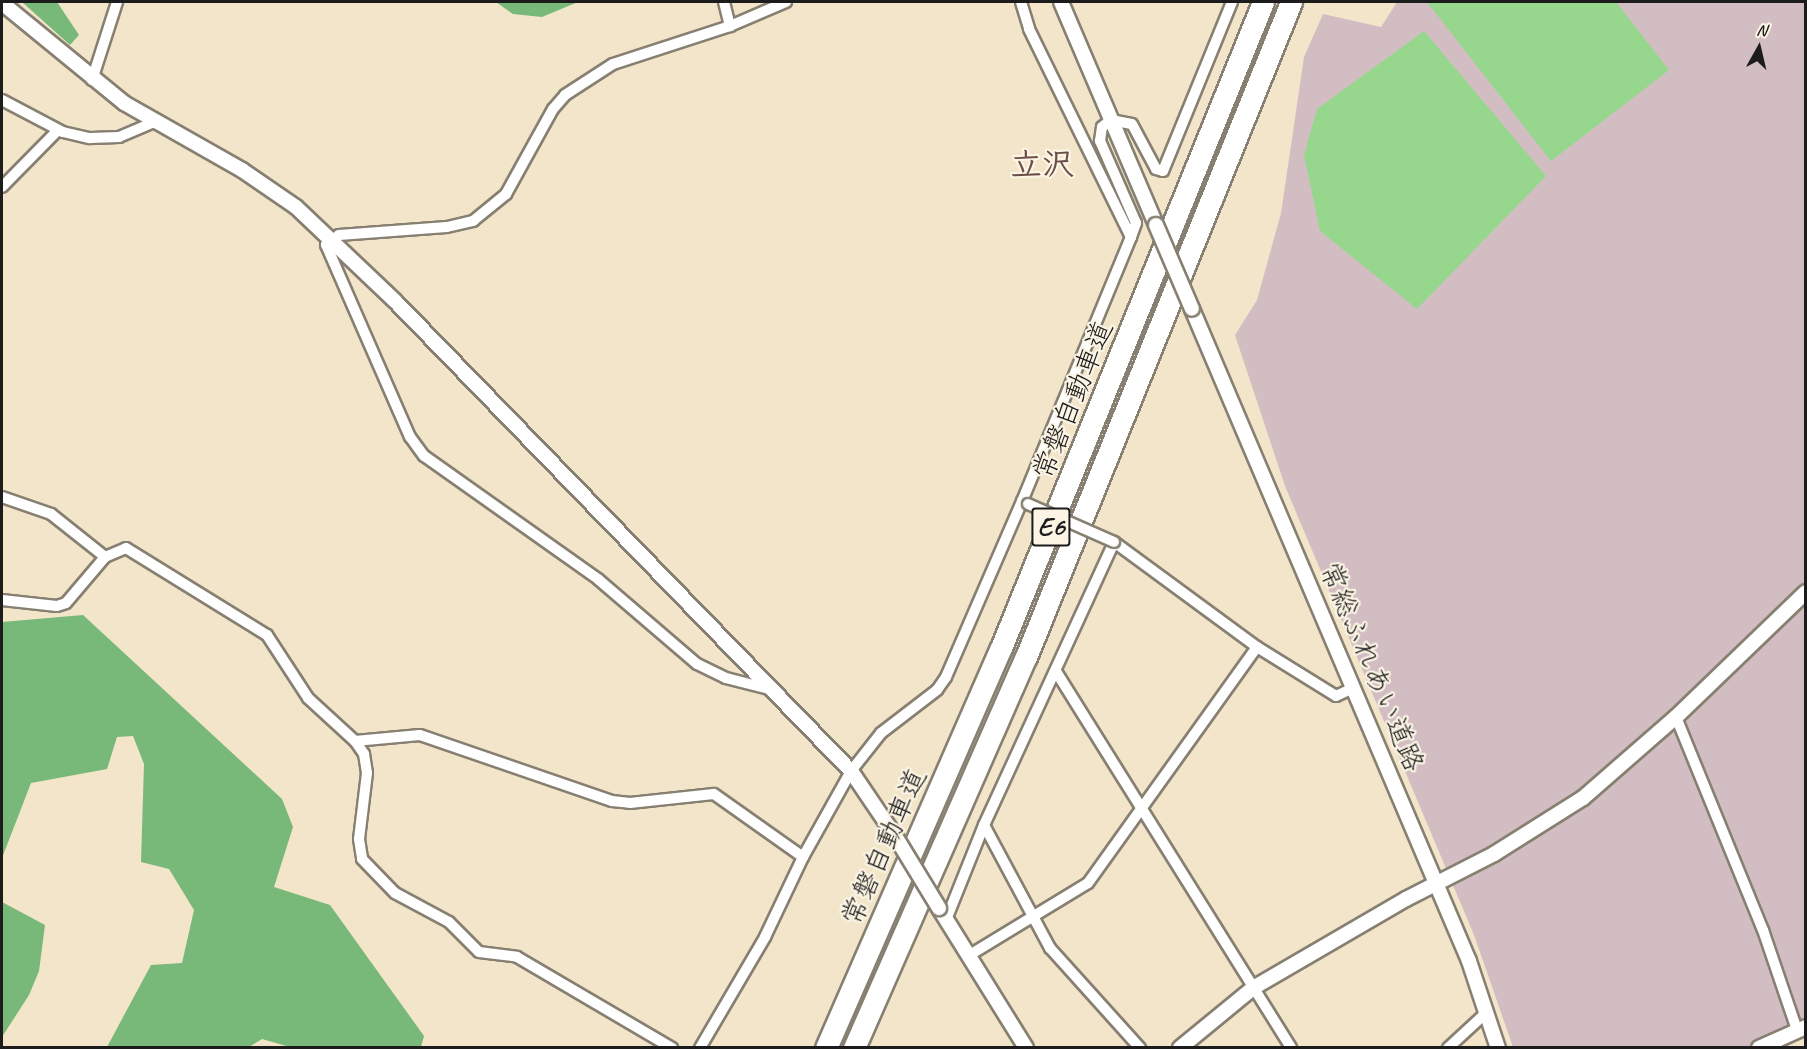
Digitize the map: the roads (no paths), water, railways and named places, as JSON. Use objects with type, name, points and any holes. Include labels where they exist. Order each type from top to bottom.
[{"type":"highway","name":"常磐自動車道","points":[[826,1047],[1001,648],[1263,2]]},
{"type":"highway","name":"常磐自動車道","points":[[854,1047],[1026,657],[1291,2]]},
{"type":"street","points":[[92,80],[117,2]]},
{"type":"street","points":[[724,2],[730,26]]},
{"type":"street","points":[[773,690],[726,678],[697,664],[598,579],[424,456],[410,437],[326,245],[339,235],[447,227],[473,221],[506,194],[553,109],[565,95],[613,64],[730,26],[786,2]]},
{"type":"street","points":[[1020,2],[1029,29],[1131,237]]},
{"type":"street","points":[[1061,2],[1111,120]]},
{"type":"street","points":[[700,1047],[765,937],[803,856],[851,771],[881,733],[938,690],[946,677],[1025,502],[1136,223],[1100,141],[1102,127],[1111,120],[1132,124],[1156,168],[1163,171],[1232,2]]},
{"type":"street","points":[[2,3],[92,80],[155,122],[270,187],[331,240],[395,301],[851,771],[897,838],[1026,1047]]},
{"type":"street","points":[[2,100],[58,130],[90,138],[119,137],[155,122]]},
{"type":"street","name":"常総ふれあい道路","points":[[1111,120],[1437,884],[1487,1012],[1498,1047]]},
{"type":"street","points":[[2,187],[58,130]]},
{"type":"street","points":[[2,497],[51,514],[105,557]]},
{"type":"street","points":[[1025,502],[1114,542],[1257,647],[1336,696],[1353,688]]},
{"type":"street","points":[[943,914],[1057,673],[1114,542]]},
{"type":"street","points":[[2,600],[57,606],[66,603],[105,557],[126,548],[267,635],[308,698],[355,741],[364,754],[367,773],[359,839],[362,859],[395,893],[449,922],[479,952],[517,957],[672,1047]]},
{"type":"street","points":[[1180,1047],[1253,988],[1494,854],[1583,798],[1676,717],[1806,592]]},
{"type":"street","points":[[968,956],[1088,883],[1142,812],[1257,647]]},
{"type":"street","points":[[1057,673],[1291,1047]]},
{"type":"street","points":[[1676,717],[1802,1028],[1759,1047]]},
{"type":"street","points":[[355,741],[420,735],[612,801],[630,803],[714,794],[803,856]]},
{"type":"street","points":[[984,825],[1050,948],[1140,1047]]},
{"type":"street","points":[[1448,1047],[1487,1012]]},
{"type":"district","name":"立沢","points":[[1042,165]]}]
